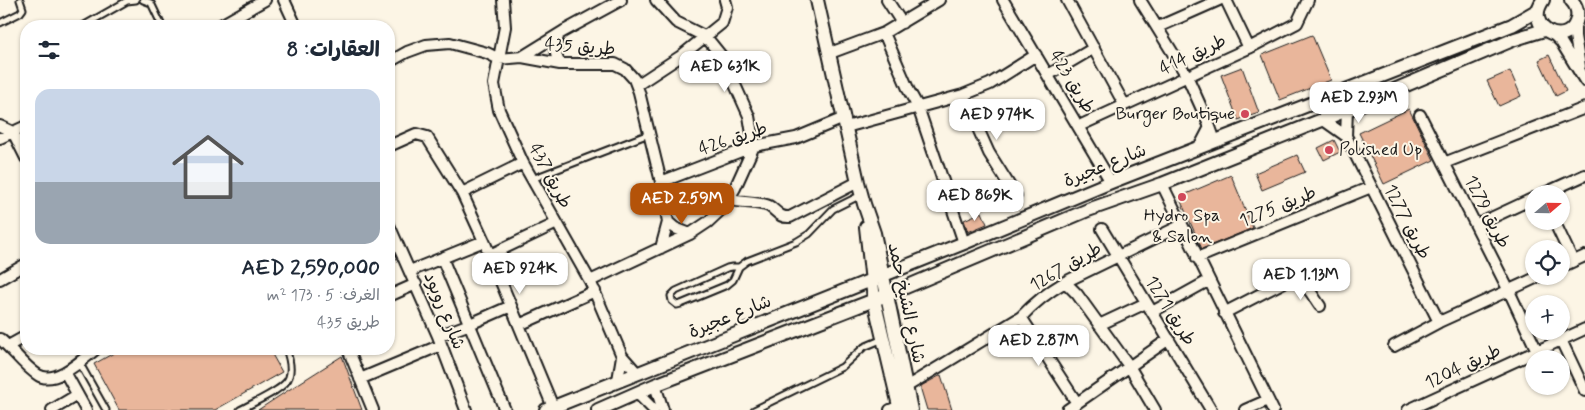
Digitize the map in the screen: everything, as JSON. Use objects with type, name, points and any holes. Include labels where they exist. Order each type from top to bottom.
[{"type":"street","points":[[229,20],[264,0]]},
{"type":"street","points":[[284,0],[293,20]]},
{"type":"street","name":"طريق 437","points":[[503,0],[505,27],[494,84],[499,110],[523,163],[590,281],[622,356],[637,372]]},
{"type":"street","points":[[395,59],[426,44],[450,43],[487,53],[499,59],[522,57],[558,34],[621,0]]},
{"type":"street","points":[[590,281],[690,234],[708,222],[724,207],[754,146],[749,116],[723,58],[706,37],[676,22],[656,0]]},
{"type":"street","points":[[637,85],[681,56],[722,23],[727,7],[725,0]]},
{"type":"street","name":"شارع الشيخ حمد","points":[[817,0],[858,182],[874,233],[884,276],[902,408]]},
{"type":"street","points":[[887,0],[902,23]]},
{"type":"street","points":[[830,53],[884,33],[940,0]]},
{"type":"street","name":"طريق 423","points":[[1003,0],[1111,182]]},
{"type":"street","points":[[1067,0],[1124,104]]},
{"type":"street","points":[[1140,0],[1187,76],[1215,141]]},
{"type":"street","points":[[1158,27],[1219,0]]},
{"type":"street","points":[[1226,0],[1248,48]]},
{"type":"street","name":"طريق 414","points":[[1079,126],[1248,48],[1297,23],[1308,0]]},
{"type":"street","points":[[1571,0],[1576,6],[1579,19],[1575,36],[1583,76]]},
{"type":"street","points":[[1540,4],[1538,17],[1549,32],[1561,42],[1583,76]]},
{"type":"street","name":"شارع عجيرة","points":[[549,408],[884,276],[1111,182],[1512,25],[1540,4]]},
{"type":"street","name":"شارع عجيرة","points":[[598,410],[655,385],[887,295],[1088,210],[1162,184],[1347,110],[1516,38],[1549,32],[1566,33],[1579,19]]},
{"type":"street","points":[[884,33],[918,107],[964,243]]},
{"type":"street","points":[[558,34],[554,45],[555,54],[560,64]]},
{"type":"street","points":[[1048,75],[1094,48]]},
{"type":"street","name":"طريق 426","points":[[661,182],[754,146],[796,138],[845,123],[963,95],[990,84],[1036,55]]},
{"type":"street","name":"طريق 435","points":[[522,57],[560,64],[615,64],[625,69],[634,79],[661,182],[668,222],[662,248]]},
{"type":"street","points":[[963,95],[989,153],[1016,196]]},
{"type":"street","points":[[1444,163],[1585,108]]},
{"type":"street","name":"طريق 1277","points":[[1347,110],[1346,136],[1439,322]]},
{"type":"street","name":"طريق 1279","points":[[1420,115],[1509,291],[1537,350]]},
{"type":"street","name":"طريق 1277","points":[[1322,119],[1346,136]]},
{"type":"street","points":[[0,126],[13,132],[20,146]]},
{"type":"street","points":[[1198,148],[1210,127]]},
{"type":"street","points":[[0,138],[20,129]]},
{"type":"street","points":[[395,143],[416,134],[427,137],[462,194],[519,325],[549,408]]},
{"type":"street","points":[[462,194],[523,163]]},
{"type":"street","points":[[1563,185],[1585,175]]},
{"type":"street","points":[[728,200],[768,206],[779,216],[785,218],[858,182]]},
{"type":"street","points":[[1162,184],[1208,281],[1271,405],[1245,410]]},
{"type":"street","name":"طريق 1275","points":[[1197,258],[1371,187]]},
{"type":"street","name":"شارع الشيخ حمد","points":[[863,200],[874,300],[883,339],[901,390]]},
{"type":"street","points":[[1476,225],[1525,202]]},
{"type":"street","points":[[668,222],[690,234]]},
{"type":"street","points":[[490,255],[557,223]]},
{"type":"street","name":"طريق 1267","points":[[901,390],[1021,317],[1048,292],[1065,282],[1182,225]]},
{"type":"street","name":"طريق 1271","points":[[1102,229],[1170,339],[1211,410]]},
{"type":"street","points":[[1558,230],[1574,261]]},
{"type":"street","name":"شارع روبود","points":[[395,238],[416,284],[466,410]]},
{"type":"street","points":[[410,271],[484,241]]},
{"type":"street","points":[[1570,263],[1585,256]]},
{"type":"street","points":[[442,258],[505,410]]},
{"type":"street","points":[[0,279],[20,267]]},
{"type":"street","points":[[1224,313],[1290,280],[1298,279],[1304,283],[1320,306]]},
{"type":"street","points":[[1099,325],[1149,307],[1208,281]]},
{"type":"street","points":[[1065,282],[1077,294],[1130,366],[1155,410]]},
{"type":"street","points":[[1394,346],[1439,322],[1525,283]]},
{"type":"street","points":[[395,293],[416,284]]},
{"type":"street","points":[[519,325],[595,291]]},
{"type":"street","points":[[360,379],[470,324],[511,306]]},
{"type":"street","points":[[1021,317],[1077,403]]},
{"type":"street","name":"طريق 1204","points":[[1570,336],[1585,329]]},
{"type":"street","points":[[0,339],[39,376],[49,378],[66,372],[88,355]]},
{"type":"street","points":[[8,346],[20,339]]},
{"type":"street","points":[[1066,410],[1170,339]]},
{"type":"street","points":[[1561,340],[1585,391]]},
{"type":"street","name":"طريق 1204","points":[[1539,350],[1561,340]]},
{"type":"street","points":[[350,355],[373,410]]},
{"type":"street","points":[[618,380],[622,356]]},
{"type":"street","name":"طريق 1204","points":[[1408,410],[1525,356]]},
{"type":"street","points":[[66,372],[86,410]]},
{"type":"street","points":[[655,385],[663,410]]},
{"type":"street","points":[[638,393],[654,410]]},
{"type":"street","points":[[52,410],[77,395]]},
{"type":"lane","points":[[0,23],[20,13],[23,9],[20,0]]},
{"type":"lane","points":[[94,20],[127,2],[136,0]]},
{"type":"lane","points":[[143,0],[151,3],[159,20]]},
{"type":"lane","points":[[532,179],[649,133]]},
{"type":"lane","points":[[740,267],[732,266],[676,291],[671,296],[672,300],[676,305],[681,304],[727,285],[733,280],[740,267],[747,261],[796,242],[809,234],[833,209],[863,200]]},
{"type":"lane","points":[[754,410],[842,367],[864,347],[883,339]]},
{"type":"lane","points":[[240,410],[284,385],[289,378],[290,369],[287,355]]},
{"type":"lane","points":[[79,362],[106,410]]},
{"type":"building","points":[[1312,35],[1331,80],[1280,100],[1262,55]]},
{"type":"building","points":[[1549,55],[1566,91],[1556,96],[1539,60]]},
{"type":"building","points":[[1242,67],[1259,113],[1238,120],[1221,75]]},
{"type":"building","points":[[1510,71],[1521,96],[1499,106],[1487,81]]},
{"type":"building","points":[[1409,109],[1434,160],[1384,184],[1359,133]]},
{"type":"building","name":"Polished Up","points":[[1334,140],[1340,152],[1324,160],[1318,148]]},
{"type":"building","points":[[1297,155],[1305,172],[1262,190],[1255,173]]},
{"type":"building","points":[[1231,175],[1253,228],[1202,249],[1179,197]]},
{"type":"building","points":[[982,212],[987,224],[968,232],[964,220]]},
{"type":"building","points":[[110,355],[272,355],[282,372],[215,410],[119,410],[94,364]]},
{"type":"building","points":[[342,356],[362,410],[258,410],[287,391]]},
{"type":"building","points":[[941,375],[952,410],[927,410],[921,386]]},
{"type":"place","name":"Burger Boutique","points":[[1245,114]]},
{"type":"place","name":"Polished Up","points":[[1329,150]]},
{"type":"place","name":"Hydro Spa & Salon","points":[[1182,197]]}]
